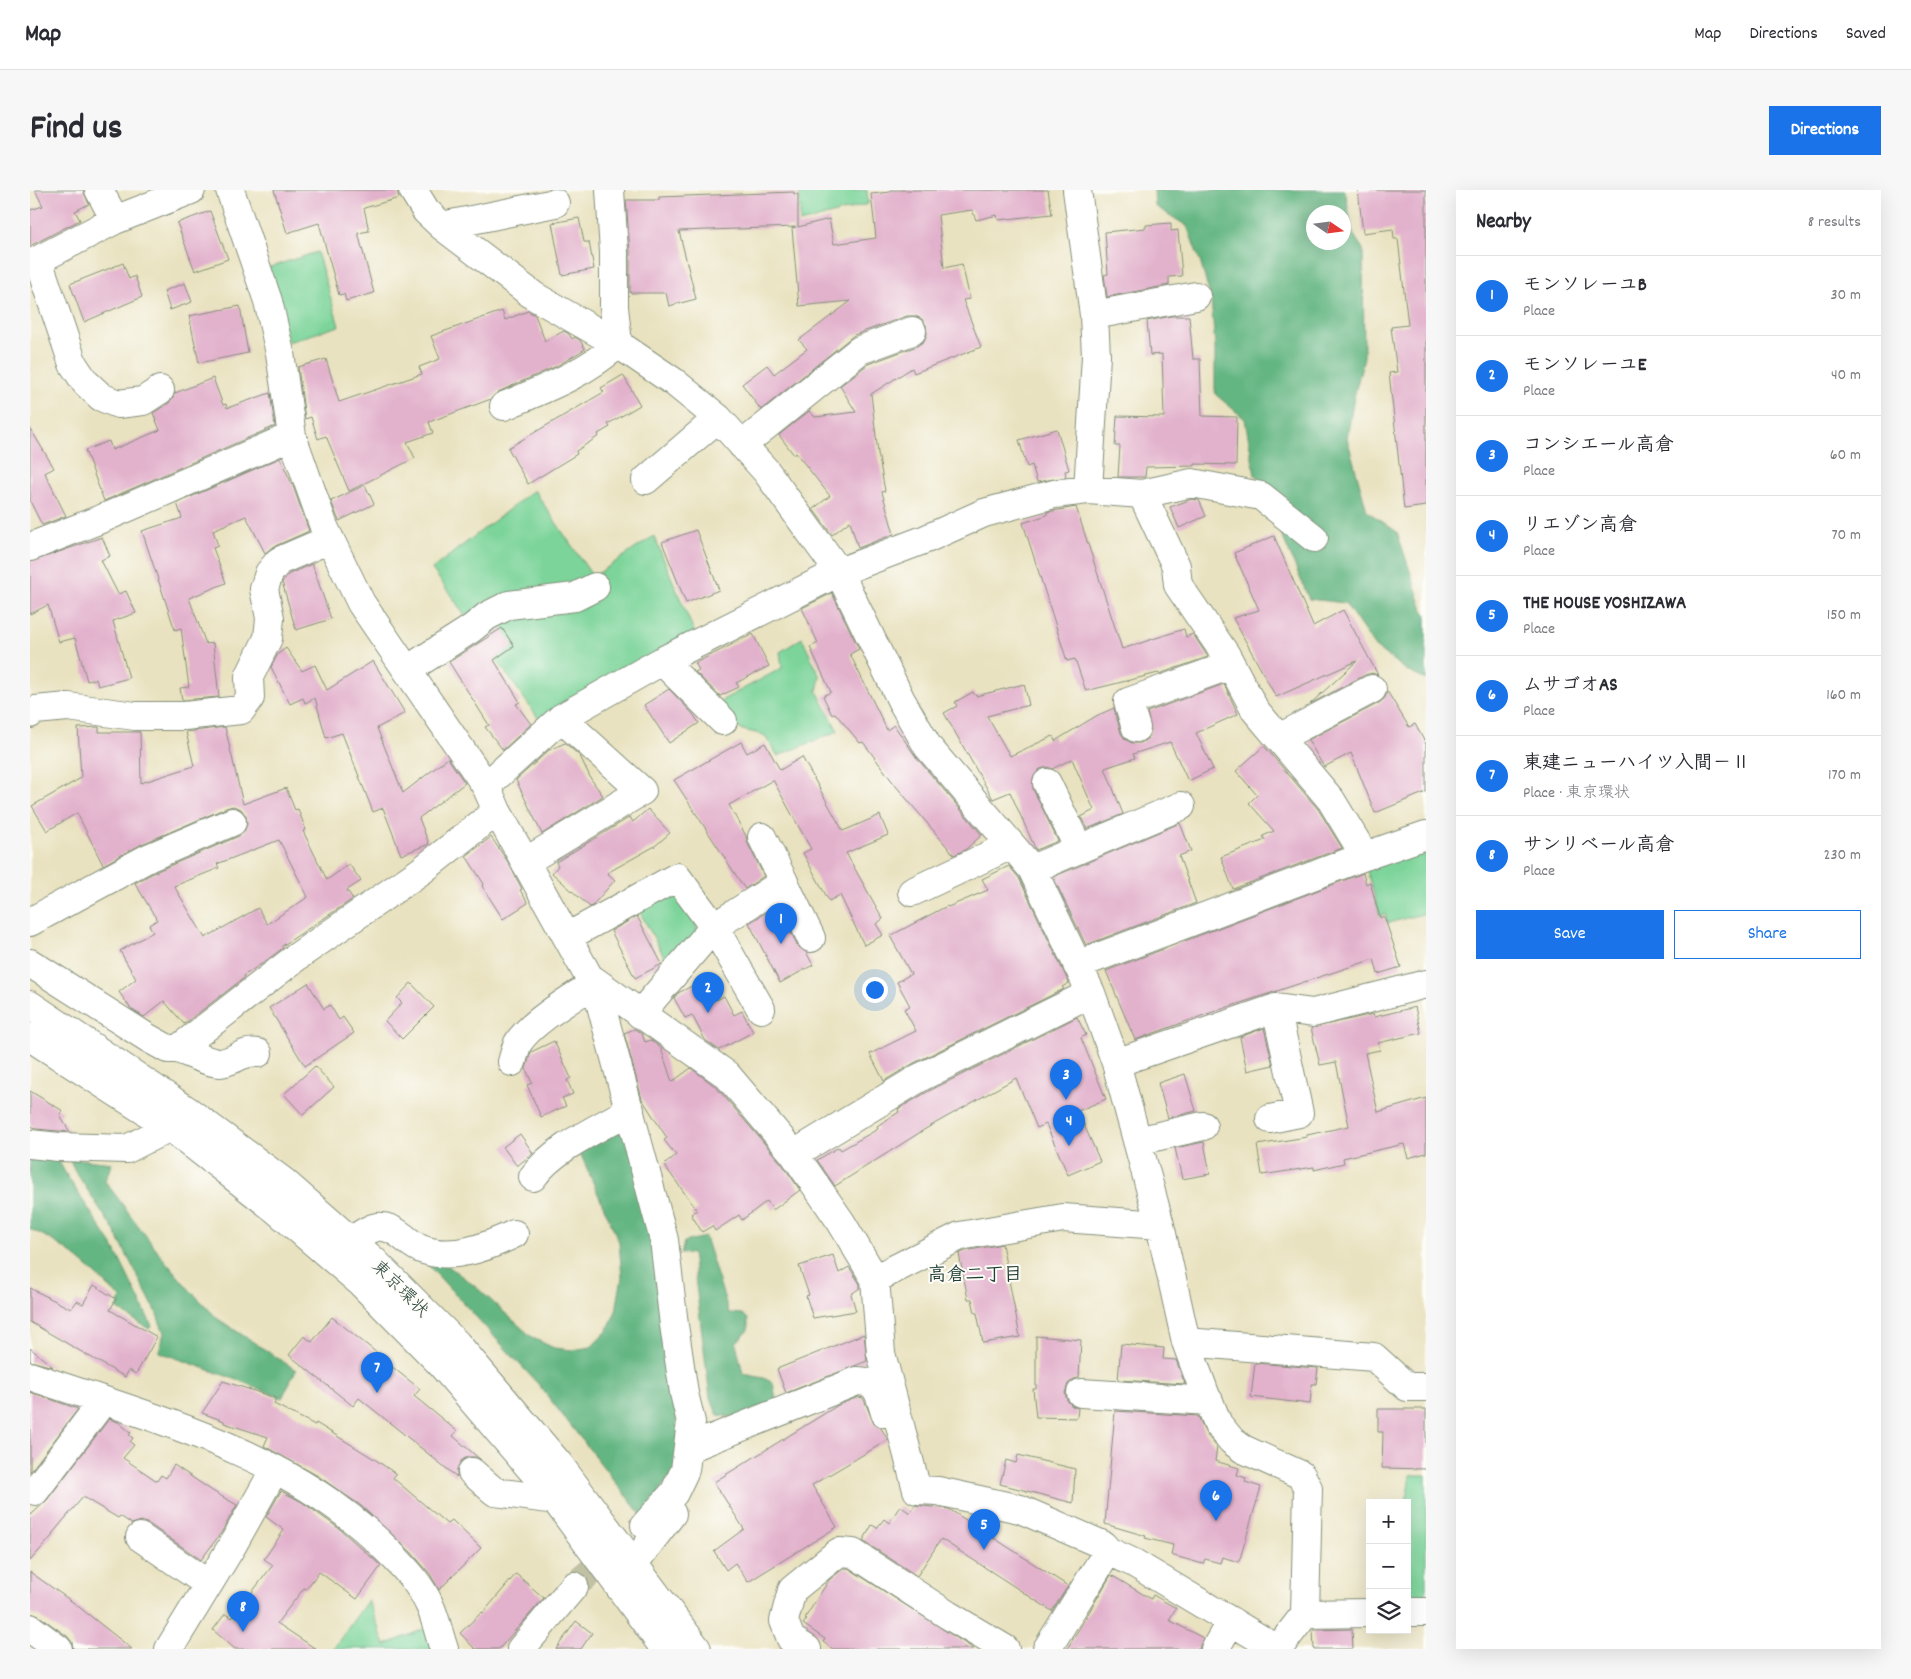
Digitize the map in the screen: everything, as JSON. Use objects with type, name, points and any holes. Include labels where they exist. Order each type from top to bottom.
[{"type":"main road","points":[[99,190],[115,220]]},
{"type":"main road","points":[[160,390],[143,401],[118,404],[101,396],[85,382],[73,364],[34,262],[115,220],[190,190]]},
{"type":"main road","points":[[230,190],[268,301],[280,353],[292,436],[324,527],[361,604],[486,786],[497,811],[589,977],[727,1075],[794,1154],[841,1222],[875,1279],[881,1353],[892,1423]]},
{"type":"main road","points":[[413,190],[426,211],[442,226],[534,296],[618,344],[674,382],[718,418],[766,471],[839,572],[901,700],[928,747],[1032,869],[1090,993],[1116,1063],[1160,1224],[1186,1342],[1218,1424],[1232,1441],[1243,1450],[1301,1475],[1308,1488],[1305,1614],[1277,1649],[1134,1563],[1108,1551],[1103,1545],[1020,1509],[938,1491],[917,1490],[878,1391],[874,1385],[867,1381],[856,1381],[693,1434]]},
{"type":"main road","points":[[610,190],[614,252],[614,307],[618,344]]},
{"type":"main road","points":[[1077,190],[1094,315],[1096,356],[1088,490]]},
{"type":"main road","points":[[442,226],[556,203]]},
{"type":"main road","points":[[1094,315],[1196,296]]},
{"type":"main road","points":[[742,445],[860,350],[912,331]]},
{"type":"main road","points":[[504,406],[563,381],[603,358],[618,344]]},
{"type":"main road","points":[[646,480],[718,418]]},
{"type":"main road","points":[[30,547],[106,517],[292,436]]},
{"type":"main road","points":[[486,786],[561,718],[662,661],[839,572],[926,538],[984,512],[1054,494],[1088,490],[1142,494],[1192,483],[1261,496],[1314,538]]},
{"type":"main road","points":[[1142,494],[1176,566],[1178,585],[1226,655],[1255,710],[1331,800],[1365,856]]},
{"type":"main road","points":[[30,714],[35,710],[68,707],[135,716],[184,716],[241,710],[250,698],[250,677],[268,638],[270,618],[264,589],[269,573],[279,561],[330,539]]},
{"type":"main road","points":[[407,670],[471,629],[487,616],[509,606],[575,597],[595,587]]},
{"type":"main road","points":[[662,661],[723,721]]},
{"type":"main road","points":[[1136,728],[1128,702],[1231,665]]},
{"type":"main road","points":[[1279,738],[1372,688]]},
{"type":"main road","points":[[525,862],[642,791],[561,718]]},
{"type":"main road","points":[[1047,783],[1080,849]]},
{"type":"main road","points":[[1032,869],[1181,806]]},
{"type":"main road","points":[[178,1049],[298,956],[420,871],[497,811]]},
{"type":"main road","points":[[30,922],[148,858],[232,822]]},
{"type":"main road","points":[[1077,965],[1365,856],[1426,835]]},
{"type":"main road","points":[[762,837],[811,938]]},
{"type":"main road","points":[[912,892],[1012,845]]},
{"type":"main road","points":[[567,937],[677,877],[714,927],[761,1009]]},
{"type":"main road","points":[[640,1014],[714,927],[784,882]]},
{"type":"main road","points":[[30,963],[168,1049],[178,1049],[222,1063],[243,1053],[258,1053]]},
{"type":"main road","points":[[512,1062],[519,1043],[534,1027],[595,983]]},
{"type":"main road","points":[[595,983],[664,1240],[684,1393],[698,1468],[693,1484],[684,1499],[634,1563]]},
{"type":"main road","points":[[1116,1063],[1276,1008],[1313,1013],[1426,984]]},
{"type":"main road","points":[[794,1154],[921,1077],[1090,993]]},
{"type":"main road","name":"東京環状","points":[[30,1005],[191,1113],[284,1182],[373,1260],[457,1344],[558,1463],[697,1649]]},
{"type":"main road","points":[[1270,1120],[1298,1113],[1276,1008]]},
{"type":"main road","name":"東京環状","points":[[30,1037],[170,1127],[274,1209],[361,1283],[440,1364],[543,1482],[665,1649]]},
{"type":"main road","points":[[533,1177],[546,1161],[630,1110]]},
{"type":"main road","points":[[1138,1141],[1203,1126]]},
{"type":"main road","points":[[30,1144],[59,1147],[127,1149],[170,1127]]},
{"type":"main road","points":[[875,1279],[960,1236],[1063,1218],[1160,1224]]},
{"type":"main road","points":[[351,1241],[369,1229],[381,1225],[393,1229],[413,1245],[422,1249],[442,1253],[458,1253],[488,1247],[514,1234]]},
{"type":"main road","points":[[1186,1342],[1374,1357],[1407,1387],[1426,1388]]},
{"type":"main road","points":[[30,1376],[177,1425],[275,1468],[318,1494],[373,1536],[410,1573],[430,1606],[444,1649]]},
{"type":"main road","points":[[1081,1393],[1209,1401]]},
{"type":"main road","points":[[35,1491],[103,1401]]},
{"type":"main road","points":[[645,1525],[674,1493],[685,1470],[693,1434]]},
{"type":"main road","points":[[168,1649],[232,1546],[275,1468]]},
{"type":"main road","points":[[472,1472],[495,1492],[556,1500]]},
{"type":"main road","points":[[140,1537],[208,1584]]},
{"type":"main road","points":[[1047,1649],[1108,1551]]},
{"type":"main road","points":[[807,1649],[791,1639],[784,1621],[792,1590],[839,1552],[853,1553],[948,1615],[1005,1649]]},
{"type":"main road","points":[[521,1649],[574,1586]]},
{"type":"main road","points":[[1411,1612],[1426,1612]]},
{"type":"main road","points":[[1305,1614],[1366,1613]]},
{"type":"main road","points":[[1215,1649],[1231,1622]]},
{"type":"main road","points":[[30,1628],[58,1649]]},
{"type":"green space","points":[[800,190],[867,190],[868,204],[800,223]]},
{"type":"green space","points":[[1154,190],[1345,190],[1348,205],[1306,205],[1306,250],[1351,250],[1351,223],[1353,234],[1363,249],[1364,357],[1354,397],[1347,438],[1367,511],[1397,532],[1426,614],[1426,680],[1409,672],[1375,647],[1345,603],[1309,599],[1279,528],[1276,492],[1255,475],[1245,419],[1215,394],[1215,345],[1211,299],[1187,226],[1155,206]]},
{"type":"green space","points":[[317,252],[339,326],[288,342],[267,268]]},
{"type":"green space","points":[[534,490],[593,577],[654,536],[696,636],[543,725],[432,569]]},
{"type":"green space","points":[[802,638],[820,677],[817,691],[838,731],[778,756],[764,735],[739,729],[715,704],[782,668],[780,652]]},
{"type":"green space","points":[[1426,846],[1426,913],[1388,923],[1385,914],[1380,916],[1365,864]]},
{"type":"green space","points":[[680,892],[699,932],[668,964],[637,907]]},
{"type":"green space","points":[[624,1121],[658,1254],[681,1460],[642,1516],[538,1384],[417,1253],[439,1259],[476,1287],[533,1338],[554,1348],[572,1350],[591,1347],[607,1331],[616,1311],[622,1277],[619,1242],[578,1148]]},
{"type":"green space","points":[[30,1155],[57,1158],[114,1248],[152,1326],[149,1329],[117,1309],[121,1298],[79,1259],[43,1235],[30,1229]]},
{"type":"green space","points":[[69,1158],[112,1163],[105,1181],[161,1256],[188,1288],[218,1319],[296,1370],[282,1398],[159,1352],[164,1333],[156,1312],[115,1232],[75,1171]]},
{"type":"green space","points":[[705,1237],[729,1313],[742,1314],[748,1319],[748,1330],[736,1343],[743,1374],[764,1378],[773,1383],[776,1399],[736,1418],[718,1415],[710,1398],[692,1253],[681,1254],[684,1242]]},
{"type":"green space","points":[[1410,1475],[1426,1475],[1426,1603],[1411,1604],[1411,1499],[1407,1499]]},
{"type":"green space","points":[[368,1600],[385,1645],[429,1627],[436,1649],[333,1649]]},
{"type":"building","points":[[35,190],[83,190],[89,204],[75,211],[80,220],[30,246],[30,210],[43,206]]},
{"type":"building","points":[[274,190],[397,190],[399,198],[364,208],[369,231],[358,233],[374,293],[346,301],[344,294],[339,295],[319,223],[287,233]]},
{"type":"building","points":[[890,190],[1048,190],[1052,214],[998,220],[997,215],[976,220],[972,210],[938,215],[944,268],[962,264],[970,299],[963,300],[981,347],[914,373],[912,368],[871,394],[885,491],[882,492],[894,534],[858,548],[850,521],[832,535],[813,509],[830,496],[779,435],[809,411],[815,417],[856,412],[840,386],[868,364],[917,346],[924,341],[927,334],[926,325],[922,319],[915,316],[907,316],[854,335],[761,410],[742,384],[767,365],[774,374],[807,349],[799,340],[851,301],[799,306],[792,228],[796,227],[679,231],[696,299],[669,306],[666,293],[630,293],[630,251],[626,200],[659,200],[659,197],[794,192],[794,194],[798,194],[798,227],[829,219],[834,244],[876,238],[871,194],[890,192]]},
{"type":"building","points":[[1358,190],[1426,190],[1426,506],[1404,509],[1389,373],[1397,372],[1391,327],[1408,325],[1398,239],[1394,239],[1393,229],[1363,233]]},
{"type":"building","points":[[210,211],[228,259],[195,271],[177,223]]},
{"type":"building","points":[[579,218],[584,242],[589,242],[594,269],[562,275],[552,223]]},
{"type":"building","points":[[1171,223],[1171,231],[1178,230],[1182,276],[1169,277],[1169,285],[1107,297],[1104,275],[1108,274],[1105,232],[1146,228],[1146,225]]},
{"type":"building","points":[[123,263],[129,279],[135,276],[142,297],[84,322],[70,284]]},
{"type":"building","points":[[185,283],[192,302],[170,310],[164,291]]},
{"type":"building","points":[[240,306],[248,353],[199,363],[189,316]]},
{"type":"building","points":[[502,311],[505,320],[528,311],[535,315],[545,341],[564,331],[572,339],[575,337],[580,340],[585,349],[557,366],[498,392],[491,399],[429,422],[433,433],[407,442],[415,458],[349,491],[326,436],[318,439],[311,417],[305,419],[298,367],[326,359],[339,402],[422,374],[419,367],[440,359],[431,336]]},
{"type":"building","points":[[1171,316],[1189,316],[1193,359],[1200,359],[1202,416],[1237,417],[1236,465],[1195,464],[1195,466],[1146,467],[1145,477],[1118,477],[1120,446],[1115,446],[1117,416],[1164,417],[1162,354],[1150,355],[1147,321]]},
{"type":"building","points":[[623,375],[640,405],[608,424],[610,427],[576,451],[577,454],[528,484],[508,448],[604,392],[601,388]]},
{"type":"building","points":[[213,378],[223,405],[226,404],[227,408],[270,393],[275,426],[104,501],[85,450],[109,441],[112,450],[160,430],[153,413],[169,403],[175,393]]},
{"type":"building","points":[[30,428],[54,468],[45,473],[66,516],[42,525],[30,501]]},
{"type":"building","points":[[1057,429],[1069,470],[1065,471],[1066,477],[1037,482],[1032,465],[1027,467],[1019,440]]},
{"type":"building","points":[[280,458],[293,486],[309,531],[273,547],[265,553],[246,516],[213,530],[218,546],[213,548],[226,583],[189,598],[206,644],[213,643],[219,697],[182,700],[180,688],[189,687],[181,628],[175,630],[142,531],[182,518],[177,503]]},
{"type":"building","points":[[365,485],[374,504],[339,521],[331,501]]},
{"type":"building","points":[[1192,499],[1199,500],[1206,516],[1179,528],[1170,507]]},
{"type":"building","points":[[1076,507],[1122,649],[1184,629],[1186,637],[1193,634],[1208,657],[1159,674],[1086,691],[1075,659],[1067,661],[1023,523],[1047,515],[1047,512]]},
{"type":"building","points":[[696,530],[719,590],[686,603],[662,542]]},
{"type":"building","points":[[1274,536],[1313,626],[1343,610],[1378,675],[1372,673],[1365,675],[1310,704],[1357,661],[1276,697],[1233,618],[1259,610],[1234,553]]},
{"type":"building","points":[[102,537],[110,556],[101,560],[118,594],[126,591],[136,613],[113,621],[129,678],[98,686],[96,679],[87,681],[75,638],[59,642],[48,605],[30,614],[30,562]]},
{"type":"building","points":[[312,564],[331,619],[296,630],[282,582],[289,574]]},
{"type":"building","points":[[832,593],[859,649],[850,654],[887,730],[894,725],[916,757],[982,835],[965,850],[954,855],[895,785],[863,742],[860,743],[835,713],[832,715],[823,696],[831,692],[810,647],[818,643],[802,608]]},
{"type":"building","points":[[502,628],[514,646],[494,660],[520,702],[516,704],[531,724],[503,750],[485,727],[489,725],[449,662]]},
{"type":"building","points":[[753,634],[769,666],[736,683],[739,687],[720,696],[695,672],[699,670],[695,663]]},
{"type":"building","points":[[286,648],[302,671],[315,665],[327,690],[373,661],[405,713],[377,728],[403,793],[448,758],[465,783],[419,818],[429,844],[401,855],[383,808],[373,812],[342,733],[326,738],[315,698],[305,703],[303,698],[290,704],[271,667],[278,654]]},
{"type":"building","points":[[1024,684],[1029,705],[987,716],[1010,756],[1053,736],[1055,741],[1096,716],[1114,708],[1121,733],[1125,739],[1132,743],[1141,743],[1148,738],[1151,731],[1147,712],[1224,684],[1238,714],[1196,733],[1213,769],[1188,781],[1170,742],[1133,754],[1135,758],[1105,768],[1123,814],[1087,829],[1081,817],[1094,810],[1072,759],[1052,769],[1048,767],[1040,769],[1033,778],[1033,789],[1058,841],[1036,850],[1010,792],[993,799],[944,713],[957,706],[955,702],[973,692],[976,696]]},
{"type":"building","points":[[669,689],[699,723],[669,743],[644,705]]},
{"type":"building","points":[[1387,691],[1409,727],[1415,724],[1426,744],[1426,792],[1375,813],[1351,753],[1324,767],[1308,740],[1379,703],[1385,698]]},
{"type":"building","points":[[99,727],[99,732],[140,732],[141,783],[194,766],[186,732],[225,727],[243,804],[286,788],[295,810],[298,809],[306,830],[303,831],[327,880],[349,864],[361,881],[347,890],[353,899],[282,946],[283,948],[243,976],[244,978],[184,1024],[164,1001],[144,1017],[131,1009],[119,992],[136,979],[120,951],[153,932],[149,925],[157,920],[135,883],[155,872],[239,836],[244,832],[247,824],[246,816],[241,809],[233,806],[226,808],[142,844],[103,865],[77,813],[47,831],[32,806],[81,778],[78,728]],"holes":[[[279,840],[308,897],[267,924],[258,908],[205,938],[174,886],[219,868],[217,864]]]},
{"type":"building","points":[[741,742],[747,753],[765,743],[780,770],[802,757],[843,831],[880,815],[888,835],[846,853],[883,919],[876,924],[883,935],[864,945],[840,895],[829,901],[803,853],[811,849],[773,780],[729,805],[746,836],[764,876],[745,889],[674,780]]},
{"type":"building","points":[[565,743],[580,756],[591,779],[603,796],[542,834],[516,780],[549,750]]},
{"type":"building","points":[[1264,746],[1318,809],[1342,848],[1233,889],[1221,857],[1265,840],[1263,836],[1274,831],[1249,803],[1257,795],[1236,771]]},
{"type":"building","points":[[648,809],[670,833],[655,846],[607,873],[615,880],[592,906],[590,907],[552,873],[558,866],[556,862],[630,817],[633,822]]},
{"type":"building","points":[[1180,823],[1191,851],[1179,856],[1196,903],[1086,945],[1053,877]]},
{"type":"building","points":[[491,837],[508,862],[528,903],[503,919],[466,856]]},
{"type":"building","points":[[1009,866],[1019,878],[1069,983],[1062,987],[1064,989],[914,1063],[884,1081],[870,1054],[916,1031],[904,1009],[910,1006],[897,982],[911,974],[890,936],[947,906],[988,890],[982,879]]},
{"type":"building","points":[[1363,873],[1366,884],[1370,882],[1380,918],[1384,916],[1401,967],[1378,974],[1374,959],[1204,1015],[1135,1040],[1106,971]]},
{"type":"building","points":[[778,905],[797,945],[806,952],[813,965],[780,983],[749,923]]},
{"type":"building","points":[[637,916],[662,964],[635,978],[611,931]]},
{"type":"building","points":[[706,979],[717,1000],[724,996],[734,1015],[742,1011],[753,1032],[719,1050],[705,1040],[692,1015],[685,1018],[674,998],[678,993]]},
{"type":"building","points":[[308,983],[324,1009],[330,1005],[339,1020],[343,1017],[354,1033],[305,1066],[269,1008]]},
{"type":"building","points":[[411,983],[434,1007],[402,1039],[385,1021],[402,1003],[397,998]]},
{"type":"building","points":[[1415,1007],[1421,1033],[1378,1043],[1380,1050],[1365,1053],[1378,1112],[1426,1098],[1426,1153],[1408,1158],[1404,1144],[1343,1158],[1344,1163],[1314,1170],[1314,1167],[1262,1175],[1257,1145],[1307,1137],[1307,1135],[1349,1126],[1336,1062],[1320,1065],[1311,1028],[1373,1014],[1374,1017]]},
{"type":"building","points":[[1077,1017],[1086,1035],[1081,1038],[1106,1099],[1078,1111],[1100,1161],[1068,1175],[1046,1124],[1037,1128],[1016,1078],[927,1128],[835,1186],[817,1160],[839,1147],[841,1150],[878,1129],[877,1126],[899,1112],[898,1109],[929,1091]]},
{"type":"building","points":[[1264,1028],[1273,1065],[1247,1071],[1240,1037]]},
{"type":"building","points":[[635,1029],[642,1034],[645,1042],[651,1040],[661,1048],[672,1082],[691,1068],[716,1087],[782,1164],[800,1190],[773,1210],[767,1201],[742,1220],[739,1215],[715,1231],[712,1226],[702,1232],[691,1214],[697,1210],[664,1165],[676,1155],[664,1140],[667,1138],[642,1099],[624,1033]]},
{"type":"building","points":[[554,1041],[571,1078],[567,1080],[573,1094],[562,1098],[566,1106],[541,1117],[527,1085],[532,1083],[526,1069],[531,1052]]},
{"type":"building","points":[[315,1066],[334,1087],[303,1115],[284,1094]]},
{"type":"building","points":[[1185,1074],[1196,1111],[1168,1118],[1158,1083]]},
{"type":"building","points":[[30,1091],[63,1111],[60,1116],[70,1132],[36,1129],[30,1125]]},
{"type":"building","points":[[520,1134],[533,1153],[517,1166],[503,1147]]},
{"type":"building","points":[[1204,1142],[1210,1174],[1182,1179],[1175,1148]]},
{"type":"building","points":[[1002,1244],[1020,1337],[983,1343],[977,1313],[975,1313],[972,1299],[968,1299],[959,1254],[965,1251]]},
{"type":"building","points":[[833,1255],[839,1273],[849,1267],[860,1284],[860,1288],[851,1294],[856,1311],[813,1318],[806,1296],[809,1295],[799,1266]]},
{"type":"building","points":[[94,1285],[116,1299],[110,1310],[157,1337],[136,1374],[129,1370],[125,1377],[30,1322],[30,1288],[71,1309],[77,1301],[83,1304]]},
{"type":"building","points":[[332,1317],[420,1389],[414,1396],[457,1431],[453,1436],[481,1460],[475,1457],[467,1457],[461,1461],[457,1469],[457,1477],[359,1398],[353,1406],[289,1355],[304,1336],[312,1342]]},
{"type":"building","points":[[864,1334],[867,1361],[786,1393],[777,1369]]},
{"type":"building","points":[[1036,1336],[1081,1340],[1079,1378],[1074,1379],[1068,1384],[1065,1393],[1067,1400],[1072,1406],[1078,1408],[1077,1418],[1036,1417],[1033,1389],[1036,1389]]},
{"type":"building","points":[[1121,1344],[1164,1348],[1163,1359],[1176,1360],[1185,1384],[1118,1380]]},
{"type":"building","points":[[30,1348],[53,1367],[30,1361]]},
{"type":"building","points":[[1255,1363],[1318,1368],[1316,1384],[1312,1384],[1310,1404],[1251,1397]]},
{"type":"building","points":[[223,1381],[276,1398],[274,1404],[315,1425],[316,1423],[376,1460],[396,1474],[393,1478],[447,1524],[452,1520],[481,1548],[439,1590],[430,1574],[412,1553],[360,1505],[318,1476],[264,1446],[268,1437],[224,1423],[224,1421],[202,1413]]},
{"type":"building","points":[[30,1392],[78,1409],[30,1472]]},
{"type":"building","points":[[859,1397],[863,1398],[874,1424],[881,1428],[888,1440],[812,1485],[837,1527],[748,1582],[735,1563],[726,1570],[714,1551],[744,1529],[714,1482],[840,1404]]},
{"type":"building","points":[[1378,1409],[1426,1409],[1426,1469],[1382,1468],[1383,1432],[1378,1432]]},
{"type":"building","points":[[1115,1411],[1198,1416],[1206,1434],[1217,1447],[1215,1461],[1239,1468],[1237,1475],[1246,1478],[1245,1482],[1261,1487],[1239,1562],[1222,1557],[1220,1563],[1205,1559],[1203,1564],[1171,1555],[1173,1545],[1145,1538],[1146,1536],[1105,1524]]},
{"type":"building","points":[[109,1419],[118,1422],[131,1433],[129,1435],[133,1438],[130,1442],[134,1445],[123,1458],[157,1481],[161,1475],[166,1478],[174,1465],[237,1505],[221,1533],[201,1560],[149,1524],[141,1521],[132,1524],[120,1516],[118,1518],[83,1497],[30,1561],[30,1513],[31,1515],[47,1500]]},
{"type":"building","points":[[1018,1455],[1075,1469],[1073,1503],[1000,1484],[1006,1460],[1016,1463]]},
{"type":"building","points":[[281,1491],[302,1502],[341,1530],[381,1566],[357,1599],[319,1572],[306,1589],[304,1588],[277,1623],[316,1649],[235,1649],[213,1630],[225,1614],[232,1618],[273,1565],[264,1559],[284,1530],[266,1517]]},
{"type":"building","points":[[915,1505],[949,1509],[1068,1586],[1052,1611],[941,1539],[917,1576],[863,1541],[872,1525],[877,1528],[884,1519],[889,1523],[900,1506],[910,1513]]},
{"type":"building","points":[[844,1568],[848,1568],[974,1649],[833,1649],[823,1642],[825,1639],[803,1624],[829,1580]]},
{"type":"building","points":[[30,1572],[74,1603],[132,1649],[73,1649],[72,1642],[67,1636],[39,1616],[30,1613]]},
{"type":"building","points":[[516,1574],[544,1598],[499,1649],[475,1649],[460,1633],[483,1613]]},
{"type":"building","points":[[1111,1575],[1151,1599],[1153,1595],[1176,1608],[1169,1620],[1203,1638],[1199,1649],[1067,1649]]},
{"type":"building","points":[[576,1621],[592,1633],[581,1649],[556,1649]]},
{"type":"building","points":[[1352,1629],[1353,1649],[1314,1649],[1313,1630]]},
{"type":"tunnel","points":[[574,1586],[645,1525]]},
{"type":"place","name":"モンソレーユB","points":[[781,944]]},
{"type":"place","name":"モンソレーユE","points":[[708,1013]]},
{"type":"place","name":"コンシエール高倉","points":[[1066,1100]]},
{"type":"place","name":"リエゾン高倉","points":[[1069,1146]]},
{"type":"place","name":"東建ニューハイツ入間－Ⅱ","points":[[377,1393]]},
{"type":"place","name":"ムサゴオAS","points":[[1216,1521]]},
{"type":"place","name":"THE HOUSE YOSHIZAWA","points":[[984,1550]]},
{"type":"place","name":"サンリベール高倉","points":[[243,1632]]},
{"type":"district","name":"高倉二丁目","points":[[975,1273]]}]
